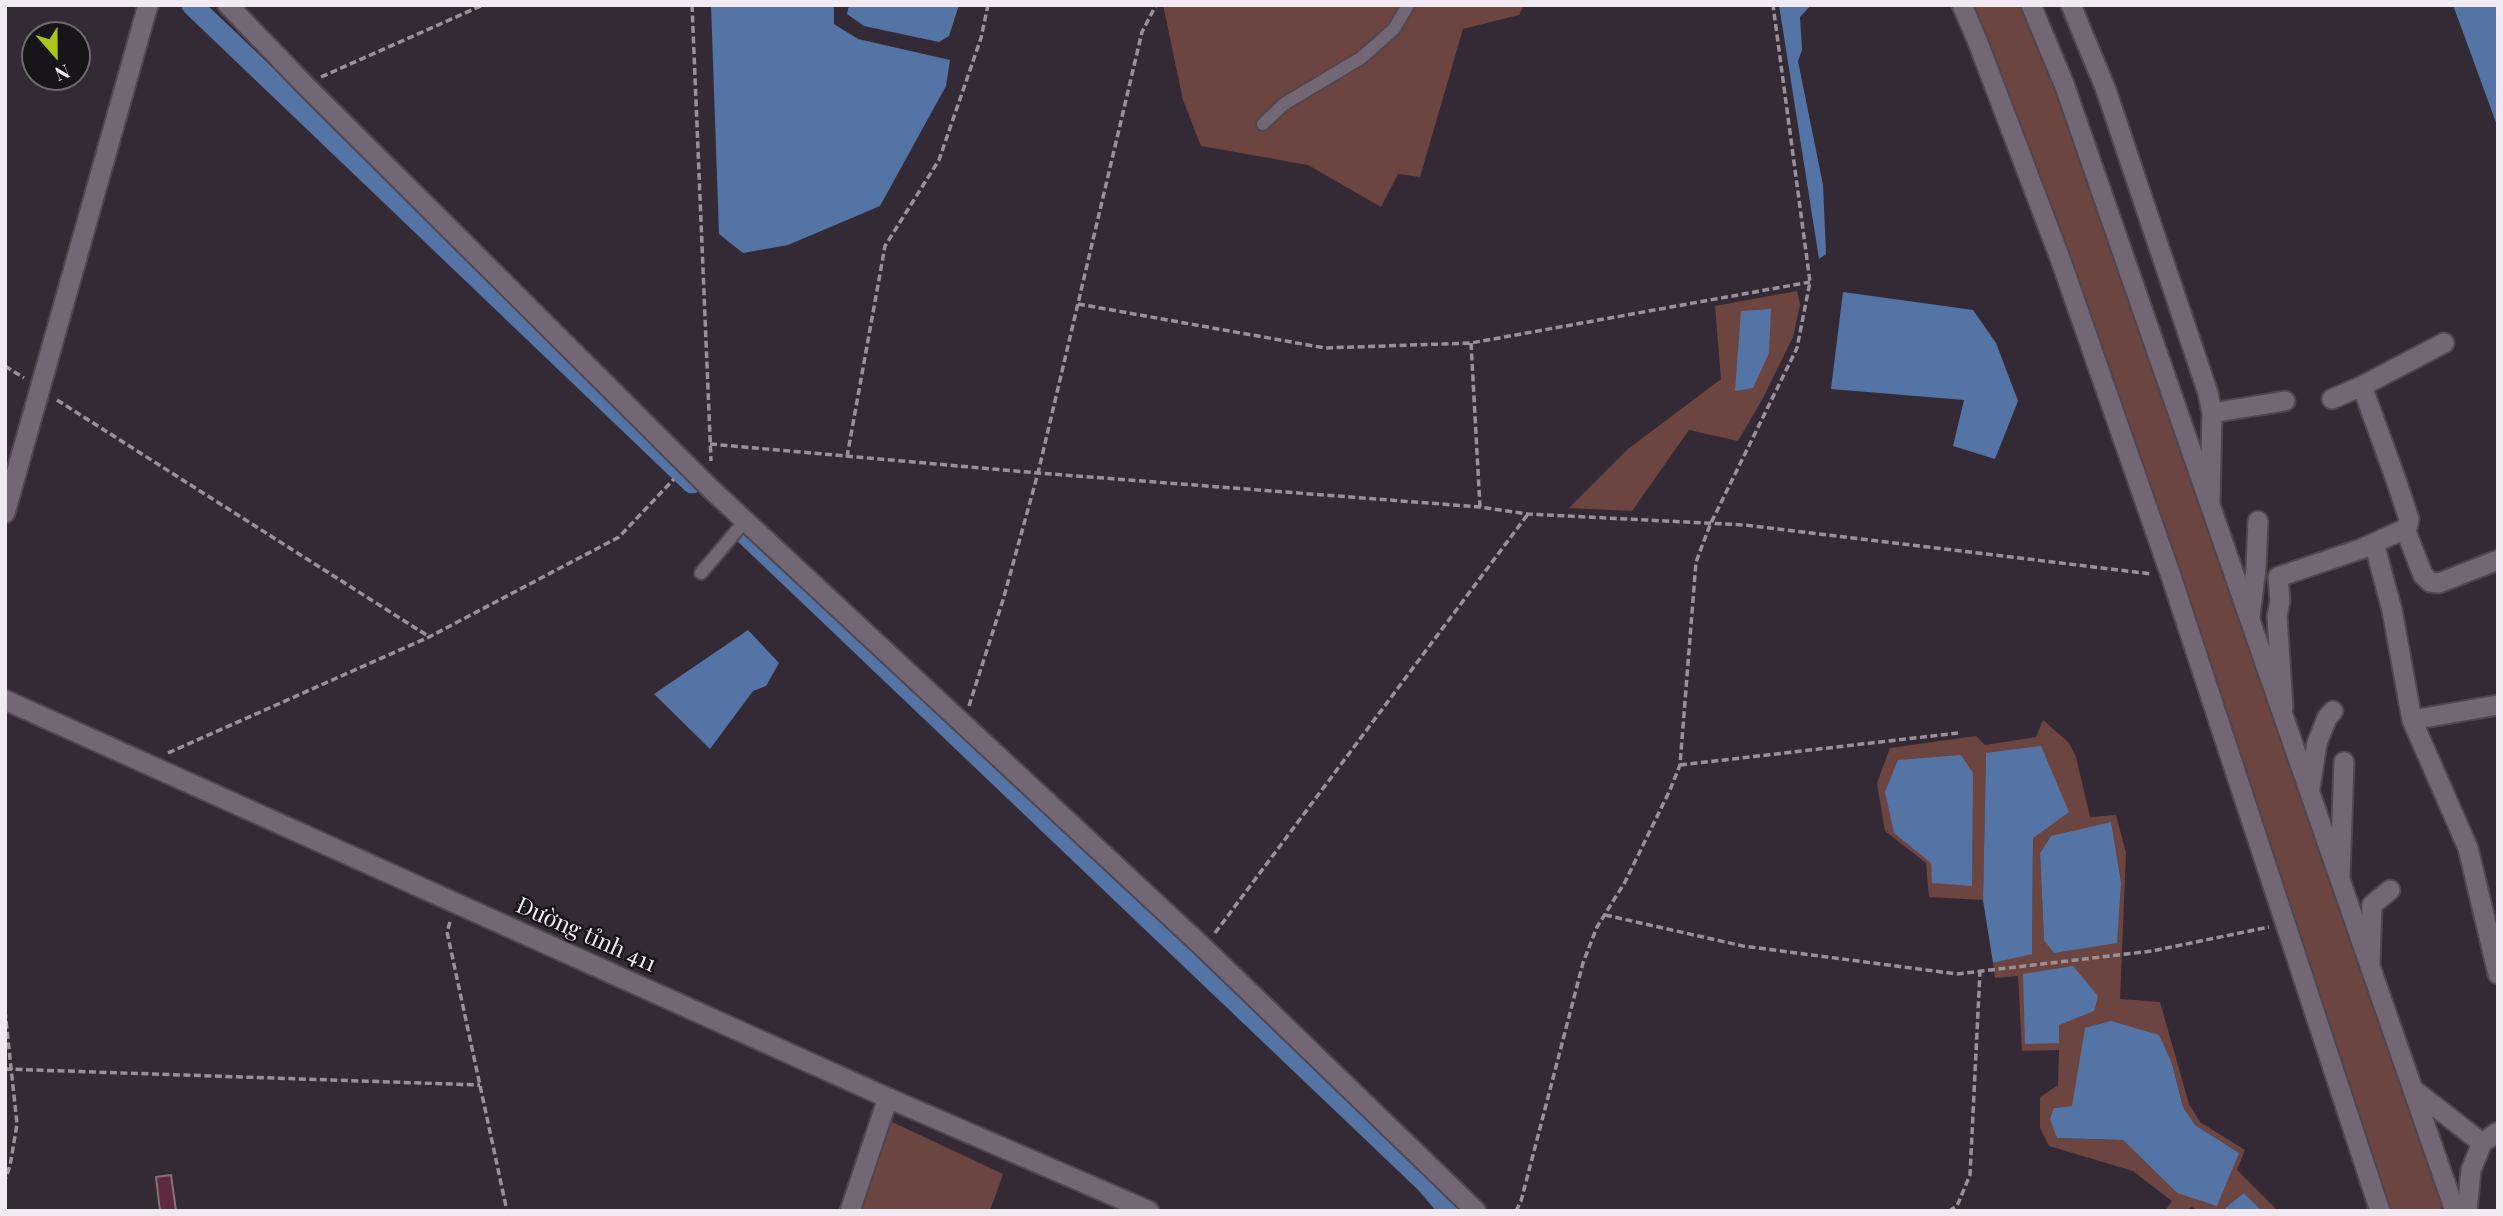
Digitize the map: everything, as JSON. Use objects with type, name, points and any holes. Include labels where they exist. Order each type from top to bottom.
[{"type":"street","points":[[5,513],[148,5]]},
{"type":"street","points":[[228,5],[304,84],[745,522],[1204,948],[1476,1211]]},
{"type":"street","points":[[1962,5],[2060,258],[2171,576],[2380,1211]]},
{"type":"street","points":[[2031,5],[2064,84],[2250,616],[2414,1090],[2451,1207]]},
{"type":"street","points":[[2071,5],[2106,90],[2208,393],[2212,413],[2210,502]]},
{"type":"street","points":[[2332,399],[2444,343]]},
{"type":"street","points":[[2362,386],[2409,519],[2405,529],[2423,575],[2430,582],[2440,583],[2498,560]]},
{"type":"street","points":[[2212,413],[2285,401]]},
{"type":"street","points":[[2250,616],[2258,521]]},
{"type":"street","points":[[2284,714],[2277,616],[2280,600],[2278,577],[2374,543],[2405,529]]},
{"type":"street","points":[[2374,543],[2392,610],[2412,720],[2468,848],[2498,974]]},
{"type":"street","name":"Đường tỉnh 411","points":[[5,700],[888,1098],[1149,1211]]},
{"type":"street","points":[[2412,720],[2498,705]]},
{"type":"street","points":[[2310,788],[2317,743],[2333,711]]},
{"type":"street","points":[[2340,876],[2343,762]]},
{"type":"street","points":[[2370,963],[2372,905],[2390,890]]},
{"type":"street","points":[[2414,1090],[2490,1137],[2471,1170],[2467,1211]]},
{"type":"street","points":[[850,1211],[888,1098]]},
{"type":"lane","points":[[1263,124],[1284,104],[1371,49],[1394,29],[1408,5]]},
{"type":"lane","points":[[701,573],[745,522]]},
{"type":"path","points":[[304,84],[483,5]]},
{"type":"path","points":[[692,5],[712,490]]},
{"type":"path","points":[[847,457],[885,246],[939,160],[981,38],[988,5]]},
{"type":"path","points":[[963,724],[1003,600],[1038,473],[1142,32],[1156,5]]},
{"type":"path","points":[[1516,1211],[1521,1201],[1583,963],[1597,927],[1625,882],[1680,765],[1696,562],[1710,525],[1797,348],[1810,282],[1773,5]]},
{"type":"path","points":[[1078,304],[1325,348],[1471,343],[1810,282]]},
{"type":"path","points":[[1471,343],[1480,507]]},
{"type":"path","points":[[39,389],[429,636]]},
{"type":"path","points":[[710,444],[1038,473],[1480,507],[1528,514],[1745,525],[2171,576]]},
{"type":"path","points":[[145,763],[429,636],[619,537],[687,465]]},
{"type":"path","points":[[1204,948],[1528,514]]},
{"type":"path","points":[[1680,765],[1958,733]]},
{"type":"path","points":[[456,903],[447,932],[507,1211]]},
{"type":"path","points":[[1605,915],[1743,946],[1957,974],[2152,951],[2284,924]]},
{"type":"path","points":[[1949,1211],[1957,1206],[1970,1175],[1980,971]]},
{"type":"path","points":[[5,1012],[18,1124],[5,1180]]},
{"type":"path","points":[[5,1069],[480,1086]]},
{"type":"shaded area","points":[[1163,5],[1524,5],[1519,15],[1463,29],[1420,177],[1398,174],[1381,207],[1308,165],[1201,146],[1183,100]]},
{"type":"shaded area","points":[[1970,5],[2020,5],[2080,143],[2222,571],[2442,1199],[2441,1211],[2390,1211],[2350,1103]]},
{"type":"shaded area","points":[[1797,291],[1800,305],[1793,337],[1738,441],[1689,430],[1632,511],[1569,508],[1628,449],[1721,379],[1715,306]]},
{"type":"shaded area","points":[[2043,720],[2069,743],[2076,757],[2090,817],[2116,815],[2126,853],[2120,999],[2160,1002],[2189,1104],[2200,1122],[2245,1150],[2237,1170],[2278,1211],[2262,1211],[2244,1193],[2225,1208],[2225,1211],[2198,1211],[2192,1207],[2183,1211],[2165,1211],[2172,1201],[2133,1171],[2049,1146],[2040,1128],[2040,1097],[2058,1085],[2059,1050],[2022,1051],[2018,976],[1995,978],[1993,963],[2032,953],[2033,838],[1986,753],[1983,900],[1929,897],[1926,863],[1885,831],[1877,783],[1890,748],[1976,736],[1985,745],[2036,737]],"holes":[[[2051,836],[2044,940],[2040,853]],[[1931,863],[1972,885],[1933,883]],[[2172,1064],[2183,1107],[2195,1125],[2239,1153],[2177,1193],[2123,1140],[2057,1138],[2054,1108],[2072,1106]]]},
{"type":"shaded area","points":[[890,1121],[1003,1174],[990,1211],[862,1211]]},
{"type":"water","points":[[711,5],[834,5],[834,24],[858,39],[950,60],[946,86],[880,206],[788,245],[743,253],[719,234]]},
{"type":"water","points":[[849,5],[959,5],[949,36],[939,42],[864,26],[847,14]]},
{"type":"water","points":[[1779,5],[1811,5],[1800,17],[1802,50],[1798,61],[1823,185],[1826,254],[1819,259]]},
{"type":"water","points":[[2453,5],[2498,5],[2498,128]]},
{"type":"water","points":[[1843,292],[1973,310],[1996,343],[2018,401],[1995,459],[1953,446],[1964,400],[1831,389]]},
{"type":"water","points":[[1771,309],[1769,353],[1753,388],[1735,391],[1741,311]]},
{"type":"water","points":[[748,630],[779,663],[766,686],[753,691],[710,749],[654,694]]},
{"type":"water","points":[[2041,746],[2069,812],[2033,838],[2032,954],[1993,963],[1983,900],[1986,753]]},
{"type":"water","points":[[1961,755],[1973,773],[1972,886],[1932,883],[1931,863],[1894,833],[1885,792],[1898,760]]},
{"type":"water","points":[[2111,822],[2121,883],[2117,943],[2054,953],[2044,940],[2040,853],[2051,836]]},
{"type":"water","points":[[2073,966],[2098,996],[2094,1011],[2059,1025],[2059,1043],[2025,1044],[2023,974]]},
{"type":"water","points":[[2111,1021],[2159,1035],[2172,1064],[2183,1107],[2195,1125],[2239,1153],[2217,1206],[2177,1193],[2123,1140],[2057,1138],[2050,1119],[2054,1108],[2072,1106],[2085,1028]]},
{"type":"water","points":[[2244,1193],[2262,1211],[2225,1211],[2225,1208]]},
{"type":"building","points":[[171,1175],[176,1211],[160,1211],[156,1177]]},
{"type":"waterway","points":[[192,5],[692,483]]},
{"type":"waterway","points":[[745,534],[1426,1183],[1450,1211]]}]
